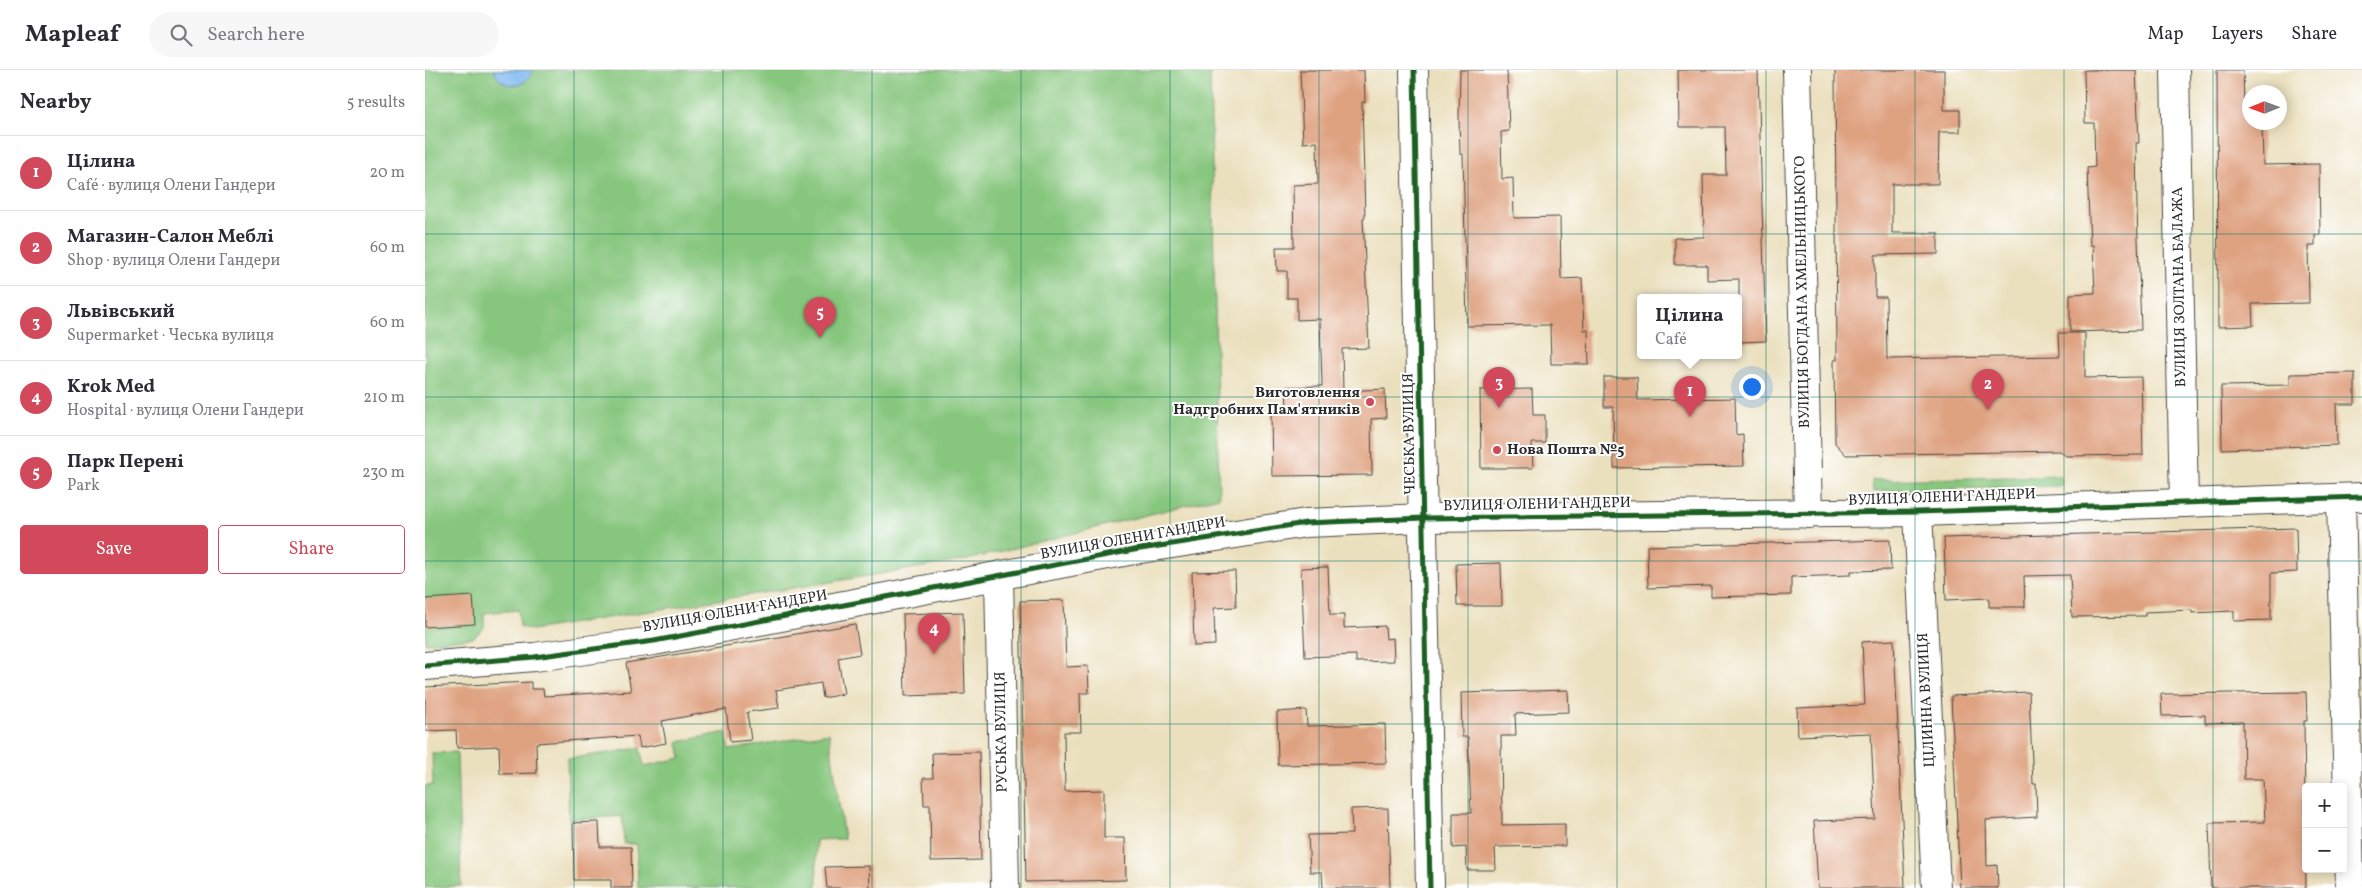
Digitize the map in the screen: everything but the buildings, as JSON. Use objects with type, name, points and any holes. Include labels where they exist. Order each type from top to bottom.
[{"type":"street","name":"ЧЕСЬКА ВУЛИЦЯ","points":[[1414,70],[1430,888]]},
{"type":"street","name":"ВУЛИЦЯ БОГДАНА ХМЕЛЬНИЦЬКОГО","points":[[1797,70],[1808,514]]},
{"type":"street","name":"ВУЛИЦЯ ЗОЛТАНА БАЛАЖА","points":[[2175,70],[2185,503]]},
{"type":"street","name":"ВУЛИЦЯ ОЛЕНИ ГАНДЕРИ","points":[[425,666],[535,657],[653,641],[1134,550],[1283,525],[1424,518],[1919,512],[2352,498]]},
{"type":"street","points":[[2350,888],[2352,498]]},
{"type":"street","name":"ЦІЛИННА ВУЛИЦЯ","points":[[1919,512],[1936,888]]},
{"type":"street","name":"РУСЬКА ВУЛИЦЯ","points":[[999,576],[1005,888]]},
{"type":"green space","points":[[425,70],[1210,70],[1219,497],[967,560],[532,630],[520,627],[518,610],[484,613],[484,628],[473,638],[425,643]]},
{"type":"green space","points":[[2061,476],[2062,486],[1873,491],[1872,480]]},
{"type":"green space","points":[[726,732],[729,750],[829,733],[844,839],[816,840],[817,888],[638,888],[637,844],[624,844],[622,816],[569,820],[567,759],[640,748],[644,766],[681,758],[678,742]]},
{"type":"green space","points":[[457,752],[461,886],[425,888],[425,786],[433,785],[432,753]]},
{"type":"water","points":[[493,70],[533,70],[525,82],[513,85],[502,81]]},
{"type":"cycle path","points":[[1414,70],[1430,888]]},
{"type":"cycle path","points":[[425,666],[534,657],[654,641],[1134,550],[1306,523],[1424,518],[1918,512],[2362,497]]},
{"type":"place","name":"Парк Перені","points":[[820,338]]},
{"type":"place","name":"Виготовлення Надгробних Пам'ятників","points":[[1370,402]]},
{"type":"place","name":"Львівський","points":[[1499,408]]},
{"type":"place","name":"Магазин-Салон Меблі","points":[[1988,410]]},
{"type":"place","name":"Цілина","points":[[1690,417]]},
{"type":"place","name":"Нова Пошта №5","points":[[1497,450]]},
{"type":"place","name":"Krok Med","points":[[934,654]]}]
